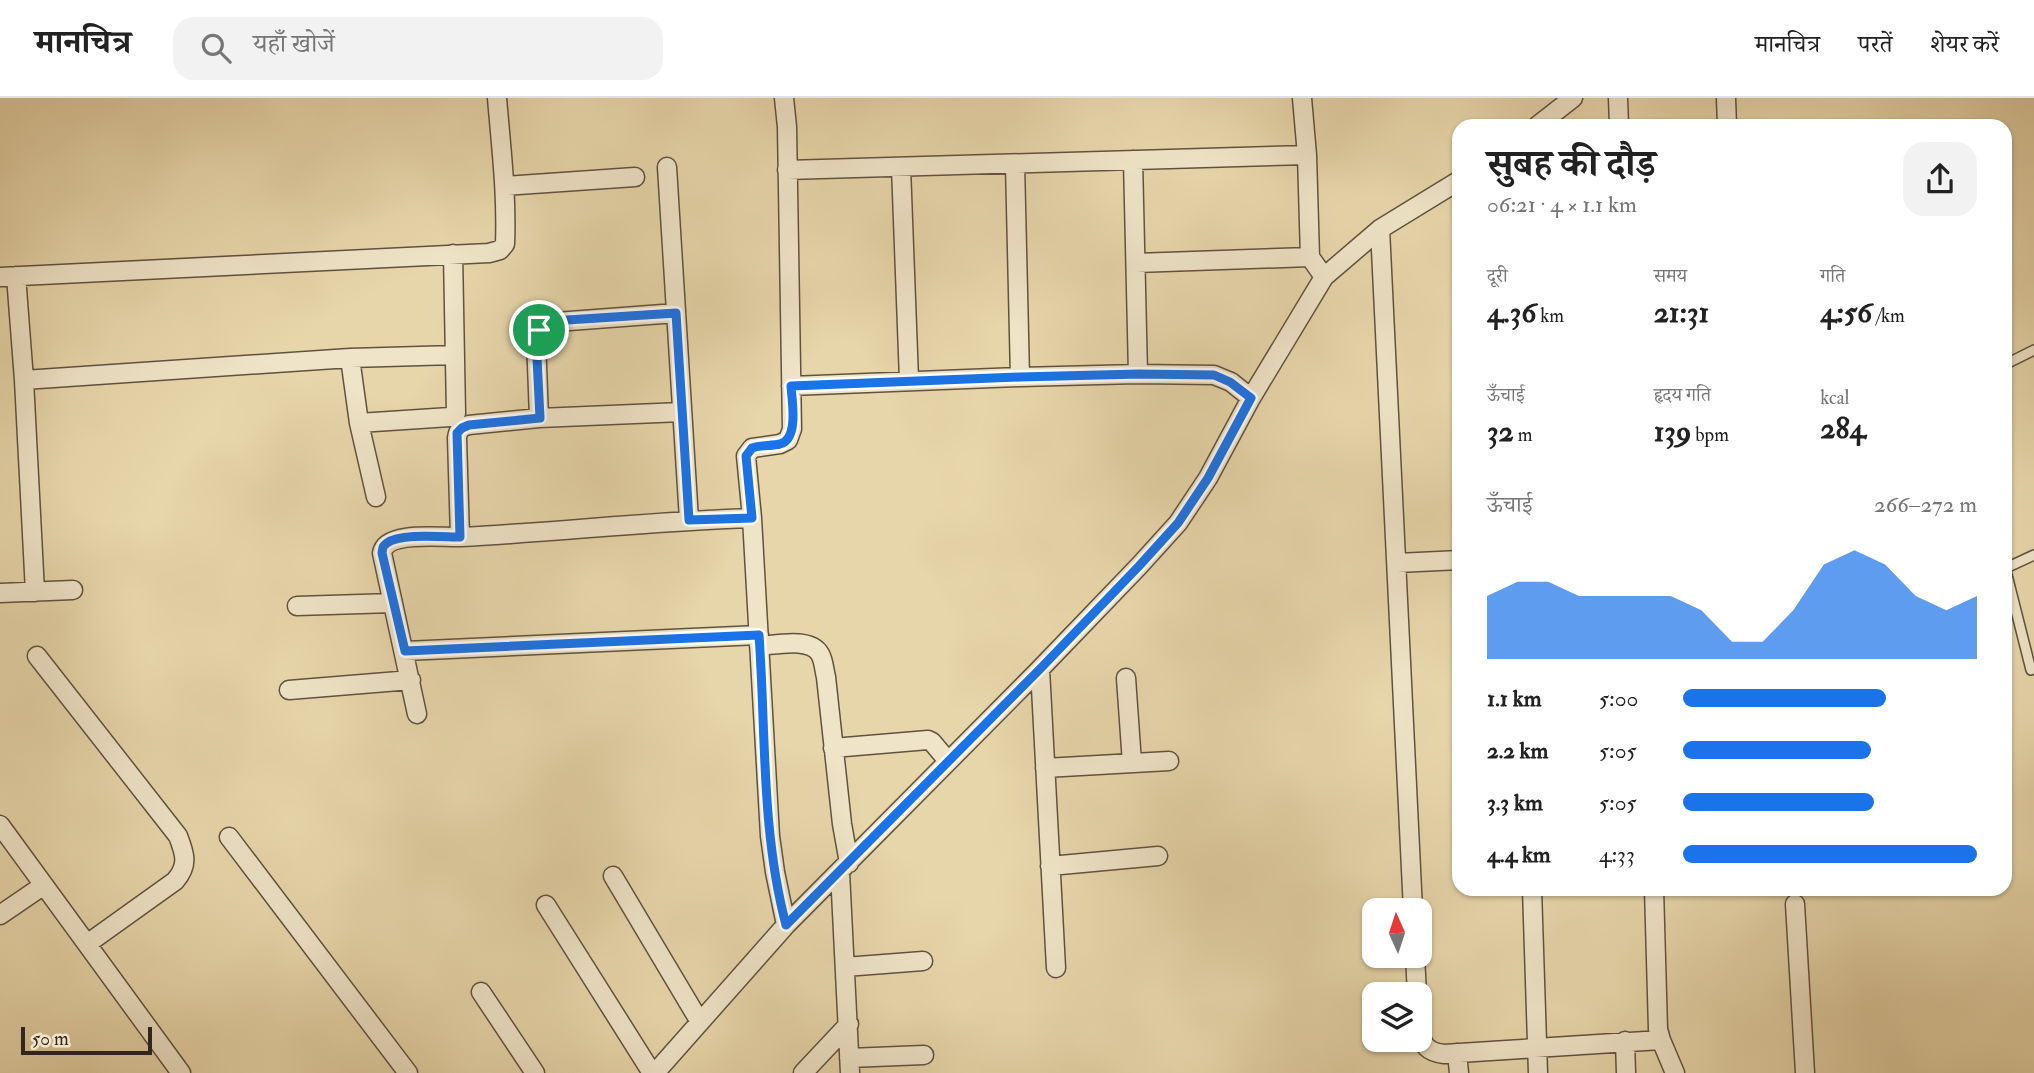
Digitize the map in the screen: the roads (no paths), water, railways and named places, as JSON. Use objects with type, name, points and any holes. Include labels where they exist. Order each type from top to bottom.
[{"type":"street","points":[[35,592],[24,380],[8,276],[489,253],[505,244],[505,186],[498,98]]},
{"type":"street","points":[[785,98],[793,421],[788,440],[780,444],[752,448],[746,456],[770,836],[779,899],[786,925]]},
{"type":"street","points":[[1303,98],[1310,257],[1324,277]]},
{"type":"street","points":[[1546,119],[1573,98]]},
{"type":"street","points":[[1618,98],[1619,119]]},
{"type":"street","points":[[1726,98],[1727,119]]},
{"type":"street","points":[[787,170],[1307,155]]},
{"type":"street","points":[[1133,160],[1139,374]]},
{"type":"street","points":[[1014,164],[1020,377]]},
{"type":"street","points":[[667,167],[689,520]]},
{"type":"street","points":[[901,167],[909,380]]},
{"type":"street","points":[[505,186],[635,177]]},
{"type":"street","points":[[546,905],[654,1073],[786,925],[1040,669],[1178,523],[1208,478],[1251,398],[1324,277],[1380,229],[1452,185]]},
{"type":"street","points":[[1380,229],[1412,898]]},
{"type":"street","points":[[359,423],[453,416],[457,407],[453,254]]},
{"type":"street","points":[[1136,263],[1310,257]]},
{"type":"street","points":[[540,418],[536,338],[544,326],[567,320],[676,313]]},
{"type":"street","points":[[24,380],[350,358],[455,355]]},
{"type":"street","points":[[350,358],[359,423],[376,498]]},
{"type":"street","points":[[791,386],[1020,377],[1214,375],[1230,382],[1251,398]]},
{"type":"street","points":[[460,537],[459,430],[469,425],[540,418],[682,412]]},
{"type":"street","points":[[417,714],[382,553],[390,541],[401,538],[460,537],[752,518]]},
{"type":"street","points":[[1397,563],[1452,560]]},
{"type":"street","points":[[0,593],[73,590]]},
{"type":"street","points":[[297,606],[393,603]]},
{"type":"street","points":[[405,651],[759,641],[803,644],[818,651],[826,677],[842,824],[849,1066],[924,1055]]},
{"type":"street","points":[[37,656],[178,836],[186,862],[176,881],[87,944]]},
{"type":"street","points":[[1040,669],[1056,968]]},
{"type":"street","points":[[1126,677],[1132,763]]},
{"type":"street","points":[[289,690],[411,680]]},
{"type":"street","points":[[833,748],[928,740],[948,761]]},
{"type":"street","points":[[1045,768],[1169,761]]},
{"type":"street","points":[[0,825],[181,1073]]},
{"type":"street","points":[[229,836],[408,1073]]},
{"type":"street","points":[[1050,866],[1158,856]]},
{"type":"street","points":[[613,876],[700,1022]]},
{"type":"street","points":[[0,915],[44,885]]},
{"type":"street","points":[[1532,896],[1538,1073]]},
{"type":"street","points":[[1654,896],[1658,1029],[1675,1073]]},
{"type":"street","points":[[1795,904],[1805,1073]]},
{"type":"street","points":[[845,967],[923,961]]},
{"type":"street","points":[[481,992],[535,1073]]},
{"type":"street","points":[[803,1073],[849,1024]]},
{"type":"street","points":[[1432,1051],[1457,1054],[1661,1040]]},
{"type":"street","points":[[1625,1041],[1626,1073]]},
{"type":"street","points":[[1457,1054],[1459,1073]]},
{"type":"lane","points":[[2012,361],[2034,350]]},
{"type":"lane","points":[[2012,567],[2034,555]]},
{"type":"lane","points":[[2012,594],[2031,670]]}]
